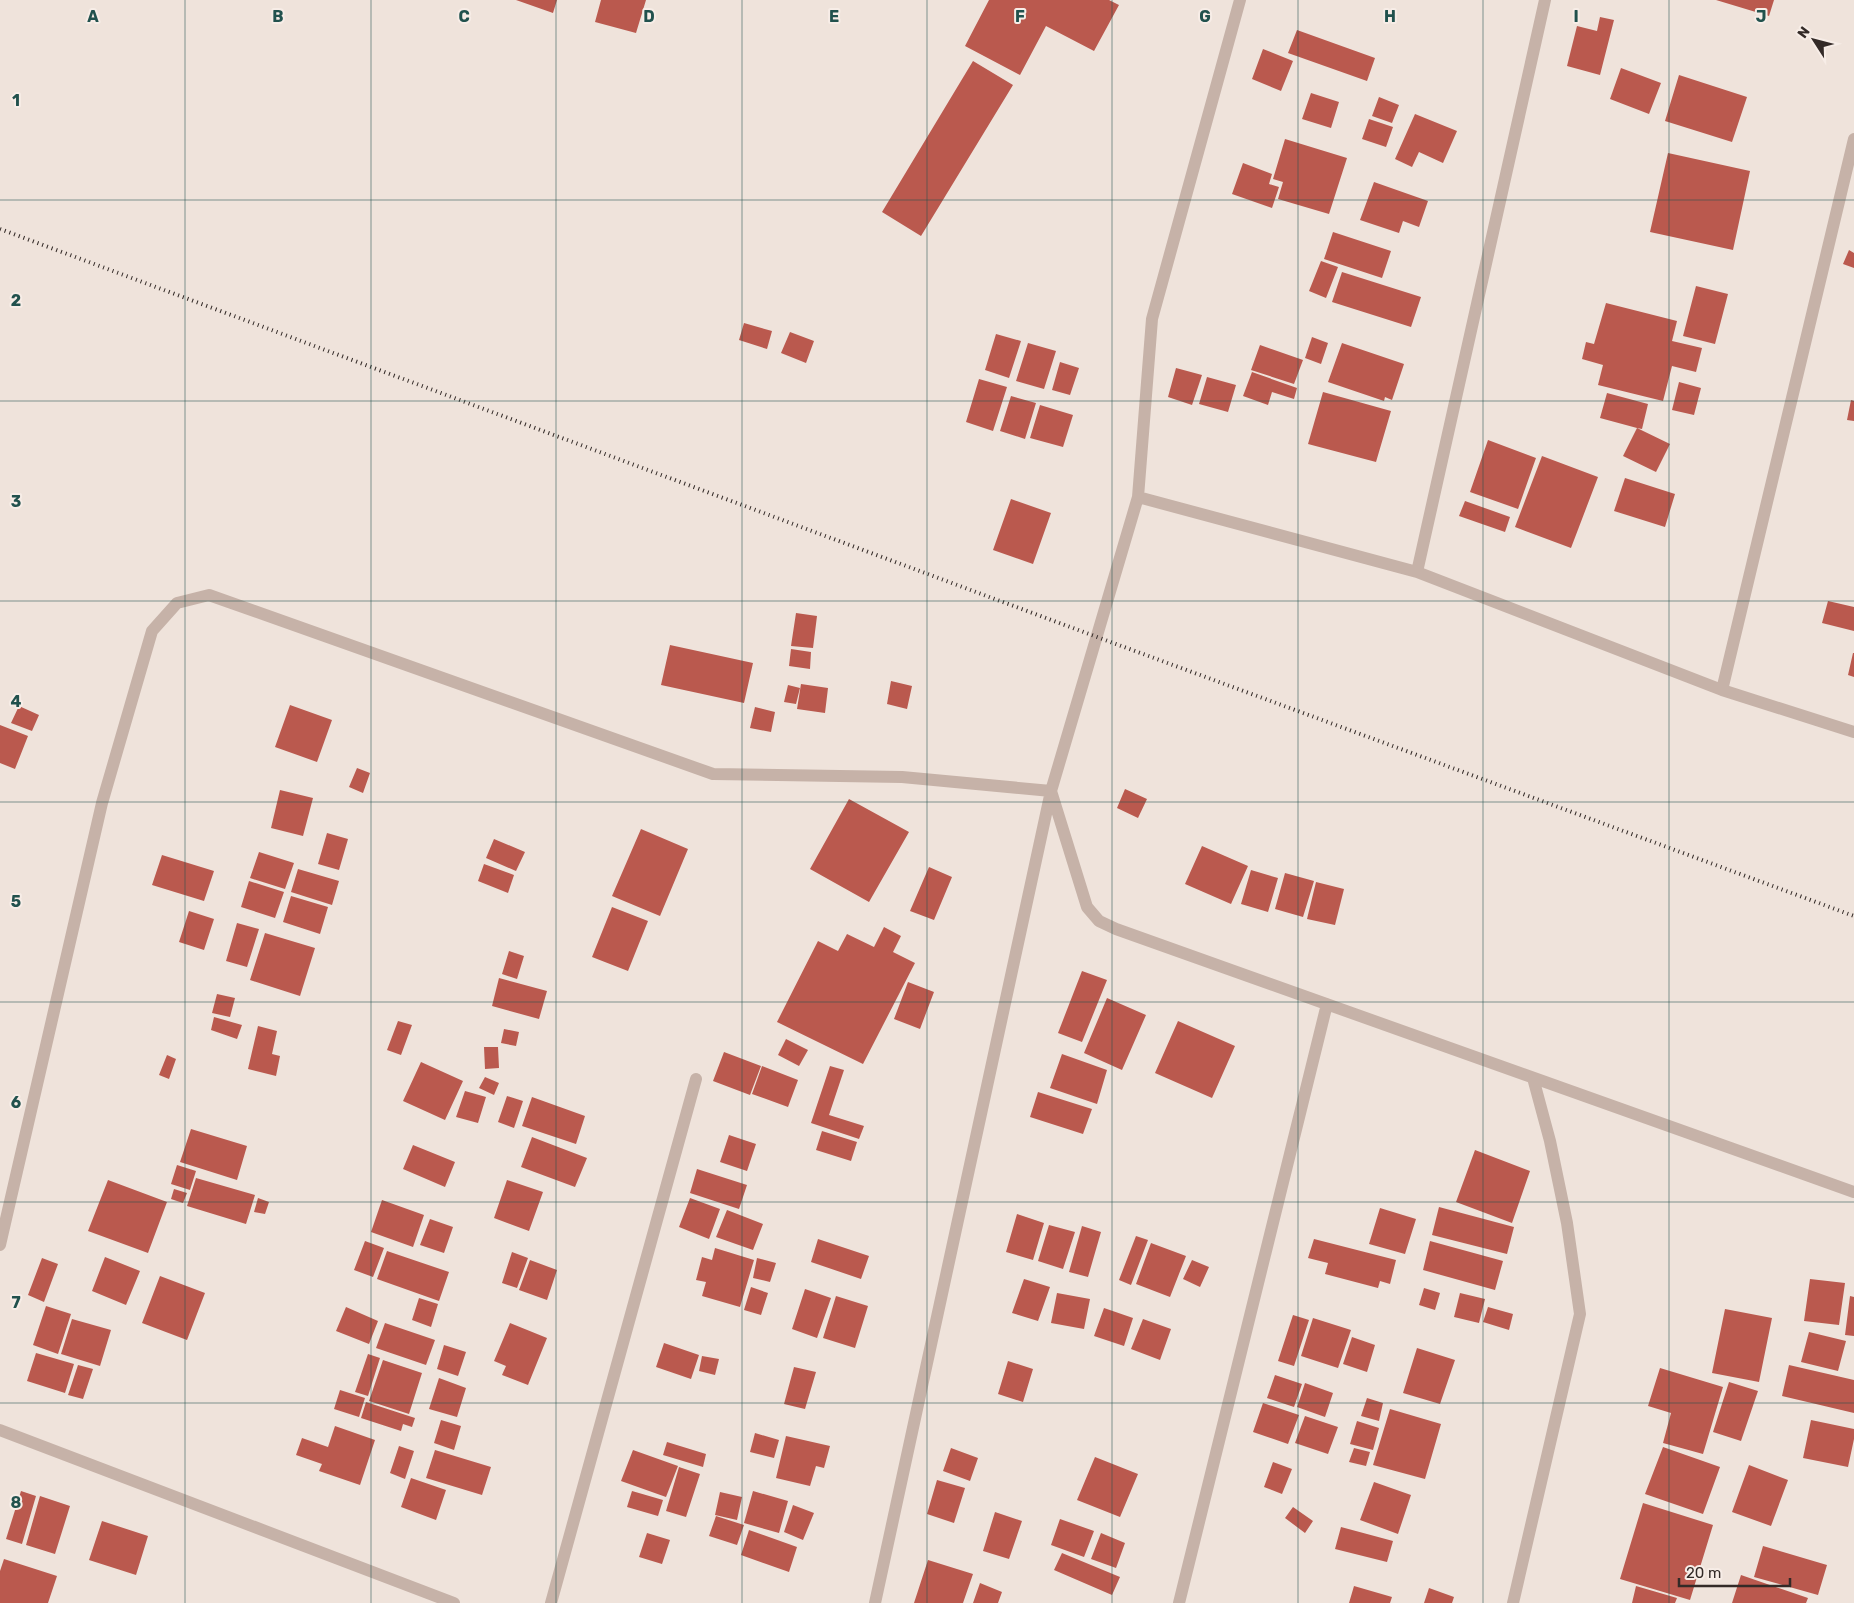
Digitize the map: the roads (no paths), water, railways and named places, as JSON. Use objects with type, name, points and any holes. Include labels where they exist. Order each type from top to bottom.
[{"type":"street","points":[[875,1603],[1051,791],[1138,498],[1152,319],[1240,0]]},
{"type":"street","points":[[1416,572],[1544,0]]},
{"type":"street","points":[[1722,690],[1854,139]]},
{"type":"street","points":[[1138,498],[1416,572],[1722,690],[1854,732]]},
{"type":"street","points":[[0,1245],[102,803],[152,631],[177,603],[209,595],[713,774],[902,777],[1051,791]]},
{"type":"street","points":[[1051,791],[1087,906],[1099,921],[1854,1192]]},
{"type":"street","points":[[1179,1603],[1327,1004]]},
{"type":"street","points":[[1513,1603],[1580,1314],[1567,1223],[1550,1141],[1533,1078]]},
{"type":"street","points":[[551,1603],[696,1079]]},
{"type":"street","points":[[0,1430],[454,1603]]},
{"type":"railway","points":[[0,229],[1854,916]]}]
